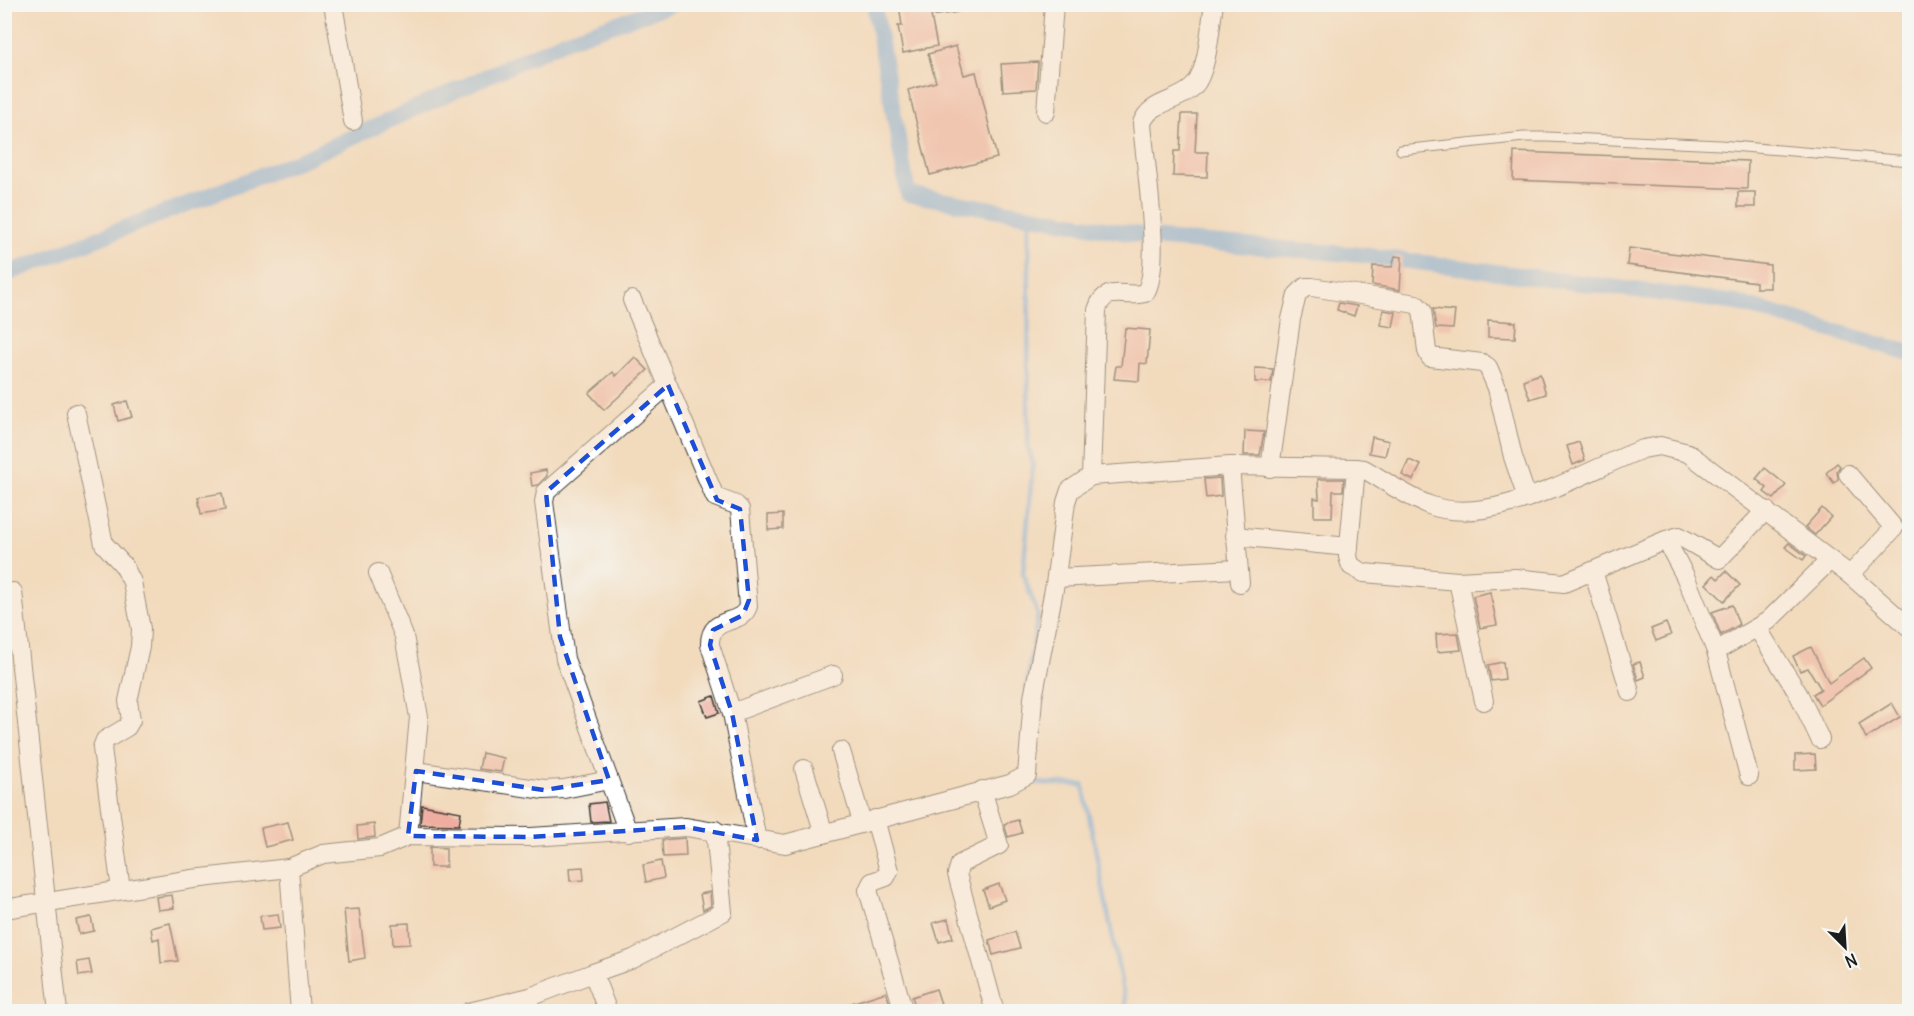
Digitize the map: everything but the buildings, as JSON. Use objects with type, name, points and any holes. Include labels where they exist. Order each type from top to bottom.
[{"type":"street","points":[[333,4],[353,121]]},
{"type":"street","points":[[1046,112],[1054,4]]},
{"type":"street","points":[[1091,476],[1097,310],[1100,299],[1106,295],[1145,293],[1151,278],[1152,228],[1142,123],[1146,113],[1153,107],[1185,94],[1202,75],[1214,4]]},
{"type":"street","points":[[1270,468],[1291,319],[1297,295],[1305,287],[1312,287],[1416,304],[1422,310],[1426,351],[1430,357],[1482,363],[1488,367],[1497,388],[1513,457],[1527,498]]},
{"type":"street","points":[[632,300],[716,497],[740,509],[748,606],[743,615],[718,625],[710,636],[732,713],[757,840]]},
{"type":"street","points":[[628,832],[562,648],[544,495],[668,385]]},
{"type":"street","points":[[76,413],[105,544],[124,566],[132,582],[141,629],[140,647],[128,701],[131,720],[127,727],[105,740],[102,748],[121,890]]},
{"type":"street","points":[[4,909],[48,904],[121,890],[289,868],[323,855],[380,848],[408,836],[531,837],[686,827],[785,843],[1010,784],[1027,775],[1033,698],[1056,578],[1066,502],[1070,490],[1091,476],[1230,466],[1356,468],[1364,469],[1430,505],[1473,511],[1527,498],[1628,454],[1660,446],[1688,453],[1850,575],[1910,628]]},
{"type":"street","points":[[1056,578],[1239,576],[1230,466]]},
{"type":"street","points":[[1356,468],[1349,562],[1356,570],[1364,573],[1458,581],[1515,578],[1564,583],[1679,536],[1719,559],[1766,510]]},
{"type":"street","points":[[1848,474],[1894,528],[1850,575]]},
{"type":"street","points":[[1235,536],[1349,548]]},
{"type":"street","points":[[1666,540],[1689,585],[1716,651],[1749,776]]},
{"type":"street","points":[[1716,651],[1758,629],[1830,560]]},
{"type":"street","points":[[1593,571],[1630,692]]},
{"type":"street","points":[[378,573],[400,625],[419,717],[416,771],[408,836]]},
{"type":"street","points":[[1458,581],[1484,701]]},
{"type":"street","points":[[13,592],[58,1011]]},
{"type":"street","points":[[1758,629],[1799,695],[1820,738]]},
{"type":"street","points":[[732,713],[833,675]]},
{"type":"street","points":[[841,751],[889,871],[886,877],[872,882],[868,890],[904,1011]]},
{"type":"street","points":[[804,769],[824,834]]},
{"type":"street","points":[[416,771],[544,790],[564,789],[609,780]]},
{"type":"street","points":[[982,790],[999,845],[960,864],[957,874],[995,1011]]},
{"type":"street","points":[[469,1011],[530,1004],[593,973],[633,959],[723,912],[715,830]]},
{"type":"street","points":[[289,868],[300,1011]]},
{"type":"street","points":[[593,973],[608,1011]]},
{"type":"lane","points":[[1401,150],[1547,137],[1720,145],[1910,161]]},
{"type":"highlighted area","points":[[668,385],[717,500],[740,509],[749,600],[743,615],[713,630],[710,645],[732,713],[757,840],[686,827],[531,837],[408,836],[416,771],[544,790],[609,780],[560,637],[546,492]]},
{"type":"waterway","points":[[4,275],[308,157],[567,40],[673,4]]},
{"type":"waterway","points":[[874,4],[908,194],[1162,239],[1362,255],[1737,303],[1910,353]]},
{"type":"waterway","points":[[1026,688],[1038,615],[1023,574],[1033,463],[1028,447],[1029,215]]},
{"type":"waterway","points":[[1030,777],[1037,783],[1083,785],[1127,1012]]}]
